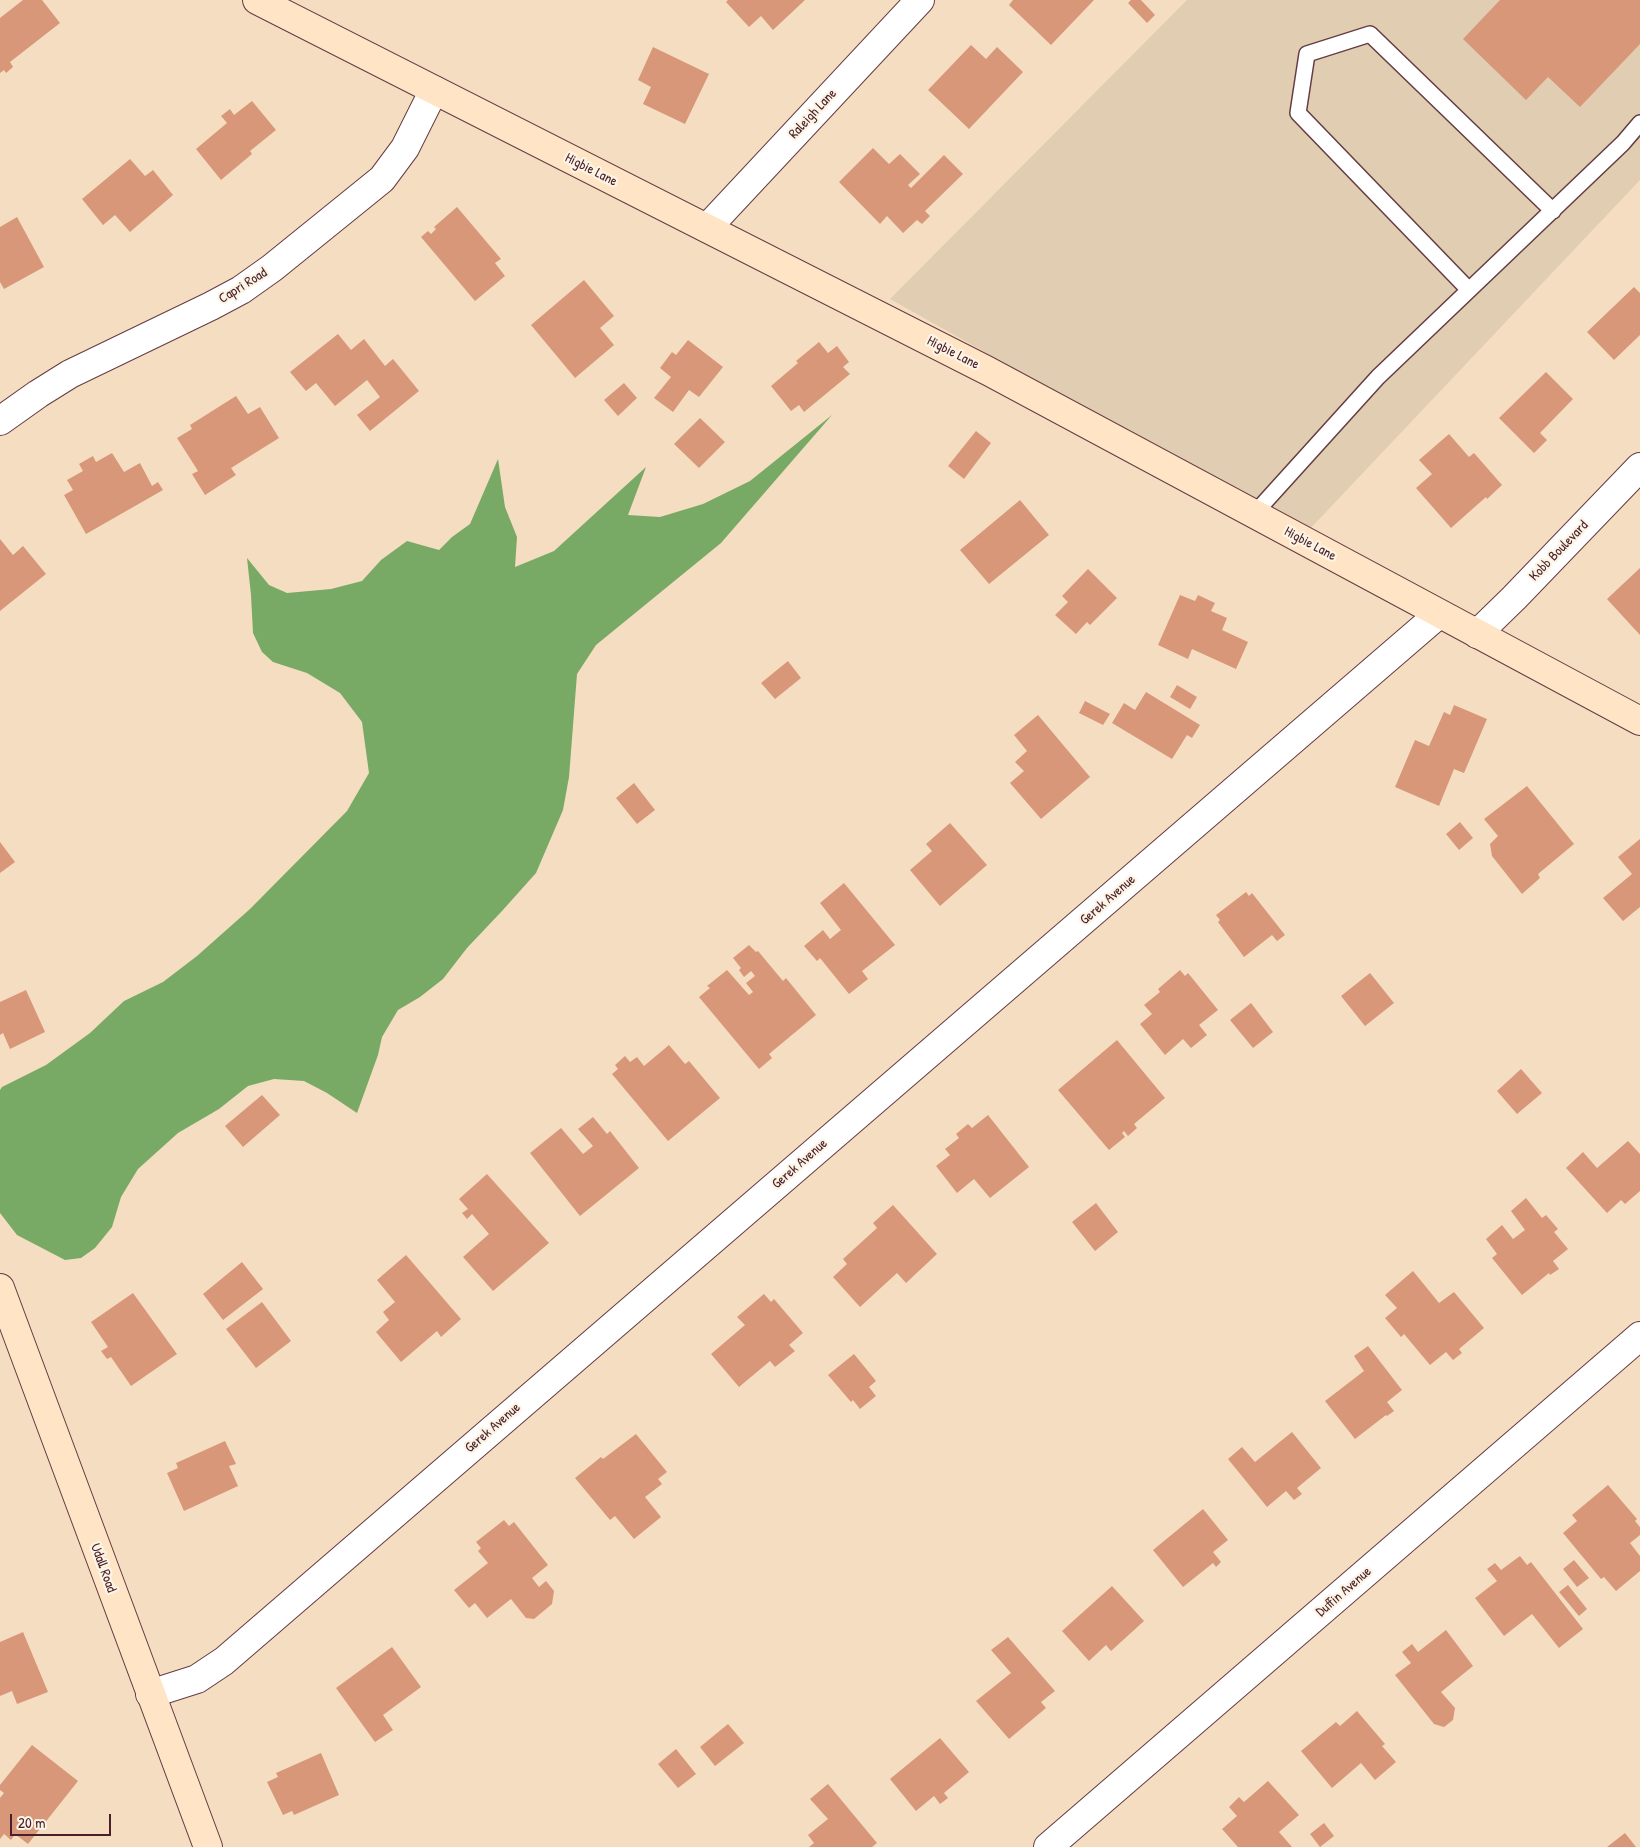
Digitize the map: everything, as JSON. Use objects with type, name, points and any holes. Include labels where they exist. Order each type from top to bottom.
[{"type":"street","name":"Higbie Lane","points":[[257,0],[988,370],[1640,721]]},
{"type":"street","name":"Raleigh Lane","points":[[707,228],[920,0]]},
{"type":"street","name":"Capri Road","points":[[0,421],[70,374],[241,290],[287,256],[382,179],[405,148],[434,90]]},
{"type":"street","name":"Kobb Boulevard","points":[[1477,634],[1640,467]]},
{"type":"street","name":"Gerek Avenue","points":[[150,1694],[197,1679],[224,1661],[1439,614]]},
{"type":"street","name":"Udall Road","points":[[0,1288],[7,1328],[150,1694],[202,1846]]},
{"type":"street","name":"Duffin Avenue","points":[[1048,1847],[1640,1336]]},
{"type":"lane","points":[[1469,290],[1298,113],[1307,54],[1370,34],[1552,211]]},
{"type":"lane","points":[[1254,514],[1378,377],[1623,143],[1640,123]]},
{"type":"shaded area","points":[[1187,0],[1640,0],[1640,180],[1307,532],[890,299]]},
{"type":"green space","points":[[832,415],[721,543],[596,645],[577,674],[569,777],[563,810],[536,873],[467,948],[443,979],[420,997],[398,1010],[382,1037],[378,1055],[357,1113],[327,1093],[304,1081],[274,1079],[248,1086],[219,1109],[178,1133],[138,1169],[121,1197],[112,1227],[95,1248],[81,1258],[65,1260],[17,1235],[0,1213],[0,1090],[2,1087],[46,1065],[90,1033],[124,1001],[163,982],[197,956],[250,909],[347,811],[369,773],[362,722],[340,693],[307,673],[273,662],[262,652],[253,633],[247,558],[269,585],[287,593],[331,589],[362,581],[381,560],[407,541],[439,550],[452,537],[470,524],[498,459],[505,507],[517,537],[515,567],[554,551],[646,467],[628,515],[660,517],[703,504],[750,481]]},
{"type":"building","points":[[23,0],[42,0],[60,23],[10,62],[13,67],[6,73],[4,70],[0,73],[0,18]]},
{"type":"building","points":[[728,0],[805,0],[773,30],[761,16],[749,27],[726,2]]},
{"type":"building","points":[[1013,0],[1094,0],[1051,45],[1009,5]]},
{"type":"building","points":[[1131,0],[1141,0],[1155,15],[1147,23],[1128,3]]},
{"type":"building","points":[[1500,0],[1640,0],[1640,44],[1580,107],[1548,77],[1526,100],[1463,39]]},
{"type":"building","points":[[971,45],[986,59],[997,47],[1023,72],[969,129],[928,90]]},
{"type":"building","points":[[653,47],[709,74],[685,124],[643,104],[651,87],[638,80]]},
{"type":"building","points":[[252,101],[276,130],[250,151],[252,154],[221,180],[196,149],[227,123],[221,116],[230,109],[234,115]]},
{"type":"building","points":[[873,148],[889,164],[900,154],[920,174],[908,185],[911,188],[944,155],[963,174],[925,211],[930,216],[922,224],[917,220],[903,233],[887,216],[880,224],[839,182]]},
{"type":"building","points":[[130,159],[145,176],[153,170],[173,195],[130,232],[115,215],[103,225],[82,199]]},
{"type":"building","points":[[457,207],[501,259],[495,263],[505,276],[475,301],[421,237],[428,231],[431,234],[436,229],[434,227]]},
{"type":"building","points":[[17,217],[44,267],[4,289],[0,282],[0,227]]},
{"type":"building","points":[[584,280],[614,316],[600,328],[614,345],[575,378],[531,325]]},
{"type":"building","points":[[1634,287],[1640,293],[1640,335],[1614,360],[1587,332]]},
{"type":"building","points":[[338,334],[351,350],[364,339],[385,366],[393,359],[419,391],[370,431],[357,415],[380,397],[367,380],[335,406],[316,383],[306,391],[290,372]]},
{"type":"building","points":[[688,340],[723,367],[699,397],[689,390],[673,412],[654,398],[671,377],[660,368],[672,352],[676,355]]},
{"type":"building","points":[[819,342],[828,353],[837,346],[849,362],[843,367],[850,374],[804,412],[799,405],[791,411],[771,386],[798,363],[796,361]]},
{"type":"building","points":[[1546,372],[1573,399],[1540,433],[1547,440],[1534,453],[1499,418]]},
{"type":"building","points":[[624,383],[637,398],[618,416],[604,400]]},
{"type":"building","points":[[236,396],[248,414],[260,407],[279,438],[231,468],[236,475],[205,495],[192,474],[198,471],[177,438],[192,429],[190,425]]},
{"type":"building","points":[[700,418],[725,442],[699,468],[674,444]]},
{"type":"building","points":[[976,431],[991,443],[964,479],[948,466]]},
{"type":"building","points":[[1449,434],[1469,457],[1474,453],[1502,485],[1451,528],[1416,488],[1432,474],[1419,460]]},
{"type":"building","points":[[112,453],[124,472],[140,463],[152,486],[158,482],[163,490],[86,534],[64,495],[73,490],[67,480],[83,471],[79,464],[93,456],[96,462]]},
{"type":"building","points":[[1020,500],[1049,535],[989,584],[960,550]]},
{"type":"building","points":[[0,539],[13,555],[23,546],[46,574],[0,611]]},
{"type":"building","points":[[1640,568],[1640,635],[1607,599]]},
{"type":"building","points":[[1088,569],[1117,598],[1090,625],[1087,622],[1076,634],[1055,615],[1068,602],[1062,596]]},
{"type":"building","points":[[1180,595],[1195,601],[1198,595],[1215,603],[1211,611],[1227,618],[1222,630],[1248,642],[1236,669],[1192,649],[1188,659],[1158,645]]},
{"type":"building","points":[[788,661],[801,678],[775,699],[761,683]]},
{"type":"building","points":[[1177,685],[1197,697],[1190,709],[1170,697]]},
{"type":"building","points":[[1146,692],[1200,725],[1192,738],[1187,735],[1172,759],[1112,723],[1124,703],[1135,710]]},
{"type":"building","points":[[1085,701],[1110,714],[1103,725],[1079,713]]},
{"type":"building","points":[[1454,705],[1487,719],[1464,773],[1454,769],[1439,806],[1395,787],[1415,740],[1429,746],[1444,712],[1450,715]]},
{"type":"building","points":[[1038,715],[1090,777],[1041,819],[1010,783],[1024,771],[1015,762],[1027,751],[1014,735]]},
{"type":"building","points":[[634,783],[655,810],[637,824],[616,798]]},
{"type":"building","points":[[1527,786],[1574,844],[1538,874],[1540,878],[1522,894],[1492,856],[1490,844],[1498,836],[1484,819]]},
{"type":"building","points":[[1460,822],[1473,838],[1459,850],[1446,834]]},
{"type":"building","points":[[950,823],[987,865],[940,906],[910,870],[932,851],[926,844]]},
{"type":"building","points":[[1640,839],[1640,907],[1623,921],[1603,898],[1632,874],[1618,857]]},
{"type":"building","points":[[0,842],[15,862],[0,873]]},
{"type":"building","points":[[844,883],[895,945],[862,971],[868,979],[849,994],[820,958],[817,961],[804,946],[823,930],[830,939],[841,930],[820,903]]},
{"type":"building","points":[[1246,892],[1249,896],[1252,893],[1285,935],[1277,941],[1272,935],[1244,957],[1218,922],[1220,920],[1216,915]]},
{"type":"building","points":[[749,945],[756,952],[758,951],[783,981],[786,978],[816,1015],[769,1054],[772,1058],[759,1069],[699,997],[710,988],[707,986],[727,970],[749,995],[753,992],[746,983],[755,976],[751,971],[744,977],[739,970],[741,968],[733,958]]},
{"type":"building","points":[[1180,970],[1185,976],[1188,973],[1218,1010],[1199,1025],[1207,1035],[1191,1048],[1183,1039],[1165,1055],[1140,1024],[1152,1014],[1144,1005],[1160,992],[1158,989]]},
{"type":"building","points":[[1370,973],[1394,1003],[1365,1026],[1341,996]]},
{"type":"building","points":[[26,990],[45,1032],[10,1049],[3,1033],[0,1035],[0,1002]]},
{"type":"building","points":[[1251,1003],[1273,1032],[1253,1048],[1230,1020]]},
{"type":"building","points":[[1117,1040],[1165,1098],[1134,1124],[1137,1128],[1128,1136],[1124,1131],[1122,1133],[1125,1137],[1109,1150],[1058,1090]]},
{"type":"building","points":[[669,1045],[685,1064],[689,1061],[720,1098],[668,1141],[612,1074],[618,1069],[615,1065],[625,1056],[630,1062],[637,1057],[644,1066]]},
{"type":"building","points":[[1521,1069],[1542,1093],[1517,1114],[1497,1091]]},
{"type":"building","points":[[262,1095],[280,1115],[243,1147],[225,1126]]},
{"type":"building","points":[[988,1115],[1029,1167],[990,1198],[974,1179],[957,1193],[936,1166],[950,1155],[945,1149],[959,1138],[956,1134],[968,1124],[972,1128]]},
{"type":"building","points":[[593,1117],[607,1134],[610,1131],[639,1168],[580,1216],[530,1153],[561,1128],[583,1154],[593,1146],[578,1129]]},
{"type":"building","points":[[1628,1141],[1640,1154],[1640,1191],[1625,1204],[1621,1200],[1607,1213],[1566,1168],[1583,1152],[1597,1168]]},
{"type":"building","points":[[487,1174],[549,1243],[493,1291],[463,1257],[489,1234],[472,1214],[467,1219],[462,1213],[468,1209],[459,1199]]},
{"type":"building","points":[[1526,1198],[1542,1218],[1546,1215],[1558,1229],[1554,1232],[1568,1249],[1553,1261],[1559,1269],[1550,1275],[1549,1273],[1522,1295],[1492,1258],[1497,1254],[1486,1239],[1502,1225],[1513,1239],[1525,1230],[1511,1211]]},
{"type":"building","points":[[1096,1203],[1118,1232],[1095,1251],[1072,1222]]},
{"type":"building","points":[[893,1205],[937,1254],[906,1283],[897,1273],[860,1307],[833,1277],[847,1264],[843,1259],[877,1228],[873,1223]]},
{"type":"building","points":[[406,1255],[461,1319],[441,1337],[437,1331],[401,1362],[376,1332],[389,1320],[383,1312],[395,1302],[377,1280]]},
{"type":"building","points":[[242,1262],[263,1289],[223,1320],[203,1294]]},
{"type":"building","points":[[1413,1271],[1439,1303],[1454,1292],[1484,1328],[1459,1349],[1462,1353],[1453,1360],[1446,1352],[1430,1365],[1404,1334],[1401,1337],[1385,1318],[1397,1308],[1385,1295]]},
{"type":"building","points":[[133,1293],[177,1354],[131,1386],[111,1357],[107,1359],[101,1351],[108,1347],[91,1322]]},
{"type":"building","points":[[764,1294],[771,1302],[774,1299],[803,1333],[789,1345],[795,1351],[775,1367],[770,1361],[739,1387],[711,1354],[745,1325],[737,1317]]},
{"type":"building","points":[[262,1302],[291,1341],[256,1368],[226,1329]]},
{"type":"building","points":[[1368,1346],[1402,1390],[1387,1402],[1394,1411],[1355,1439],[1325,1401],[1364,1371],[1354,1356]]},
{"type":"building","points":[[854,1354],[876,1381],[869,1387],[876,1396],[860,1409],[853,1400],[851,1402],[828,1375]]},
{"type":"building","points":[[1292,1432],[1321,1468],[1297,1488],[1302,1494],[1294,1500],[1286,1491],[1267,1507],[1228,1459],[1242,1447],[1255,1462]]},
{"type":"building","points":[[636,1434],[667,1472],[658,1479],[662,1484],[645,1497],[661,1517],[634,1539],[615,1516],[610,1520],[575,1478],[601,1457],[603,1459]]},
{"type":"building","points":[[225,1441],[236,1464],[229,1466],[238,1486],[184,1511],[167,1473],[178,1468],[176,1463]]},
{"type":"building","points":[[1608,1485],[1637,1519],[1635,1521],[1640,1527],[1640,1535],[1630,1543],[1640,1556],[1640,1571],[1616,1591],[1604,1577],[1601,1579],[1563,1533],[1577,1521],[1572,1515]]},
{"type":"building","points":[[1203,1509],[1228,1540],[1213,1552],[1221,1562],[1216,1567],[1213,1563],[1183,1587],[1153,1550]]},
{"type":"building","points":[[504,1520],[509,1526],[514,1522],[548,1565],[532,1578],[539,1587],[546,1581],[554,1591],[552,1604],[534,1619],[526,1618],[511,1599],[487,1618],[475,1603],[469,1608],[454,1590],[488,1563],[478,1551],[481,1548],[476,1542]]},
{"type":"building","points":[[1520,1556],[1527,1565],[1531,1562],[1583,1629],[1559,1648],[1532,1614],[1504,1636],[1475,1598],[1497,1581],[1487,1569],[1495,1563],[1501,1570]]},
{"type":"building","points":[[1574,1560],[1589,1578],[1577,1587],[1563,1569]]},
{"type":"building","points":[[1568,1585],[1587,1609],[1579,1616],[1559,1592]]},
{"type":"building","points":[[1112,1586],[1144,1621],[1111,1651],[1106,1645],[1089,1661],[1062,1631]]},
{"type":"building","points":[[1446,1630],[1473,1666],[1441,1692],[1455,1708],[1453,1720],[1444,1727],[1434,1724],[1395,1675],[1411,1663],[1402,1652],[1412,1644],[1418,1652]]},
{"type":"building","points":[[23,1632],[48,1692],[17,1704],[12,1691],[0,1696],[0,1642]]},
{"type":"building","points":[[1008,1637],[1055,1691],[1041,1702],[1046,1708],[1009,1739],[976,1701],[1011,1673],[991,1650]]},
{"type":"building","points":[[392,1647],[421,1687],[383,1715],[393,1730],[375,1742],[336,1688]]},
{"type":"building","points":[[1357,1711],[1385,1744],[1382,1746],[1396,1762],[1375,1780],[1361,1763],[1332,1788],[1301,1751],[1336,1722],[1340,1726]]},
{"type":"building","points":[[728,1724],[744,1743],[715,1766],[700,1747]]},
{"type":"building","points":[[940,1738],[969,1772],[944,1793],[948,1798],[940,1804],[934,1796],[916,1811],[890,1779]]},
{"type":"building","points":[[32,1745],[78,1781],[28,1844],[15,1834],[11,1840],[4,1834],[0,1839],[0,1798],[4,1793],[0,1790],[0,1785]]},
{"type":"building","points":[[676,1749],[696,1774],[678,1788],[658,1764]]},
{"type":"building","points":[[321,1753],[339,1795],[294,1815],[292,1811],[283,1815],[267,1782],[278,1777],[276,1773]]},
{"type":"building","points":[[1268,1781],[1299,1815],[1279,1832],[1292,1847],[1238,1847],[1222,1829],[1237,1816],[1229,1807],[1239,1797],[1244,1802]]},
{"type":"building","points":[[828,1784],[877,1843],[872,1847],[809,1847],[814,1843],[808,1835],[828,1819],[810,1799]]},
{"type":"building","points":[[1324,1823],[1334,1836],[1320,1847],[1310,1834]]},
{"type":"building","points":[[1625,1833],[1636,1847],[1607,1847]]}]
